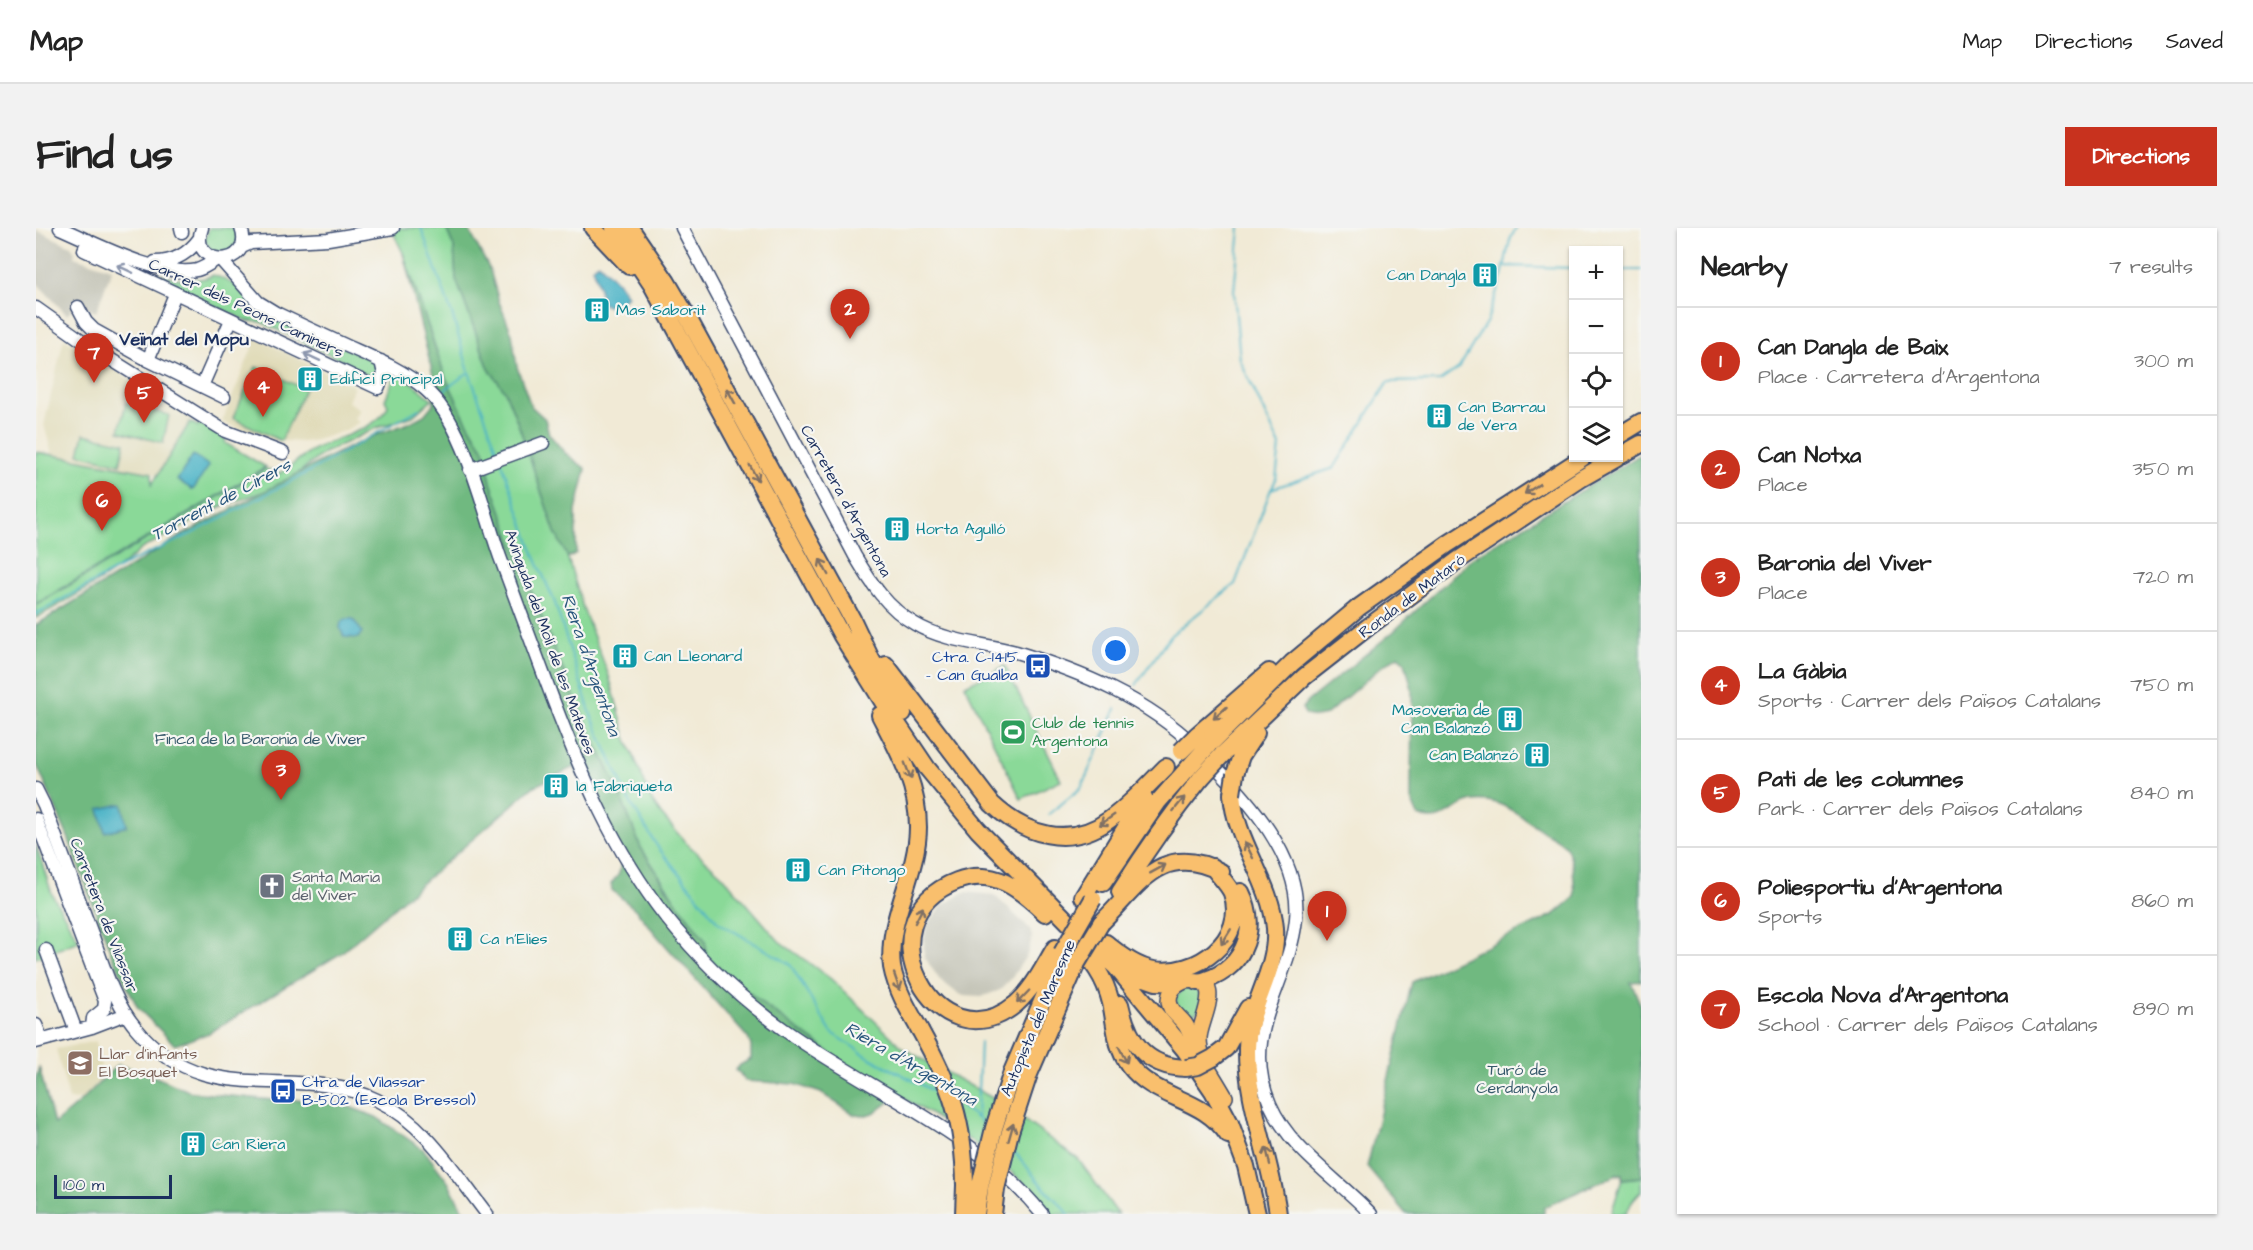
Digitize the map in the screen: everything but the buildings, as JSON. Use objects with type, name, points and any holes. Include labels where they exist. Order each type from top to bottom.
[{"type":"highway","points":[[592,228],[618,252],[667,311]]},
{"type":"highway","points":[[614,228],[667,311],[842,636],[927,768],[978,830],[1121,956],[1153,970],[1169,971],[1196,965],[1219,949],[1228,938],[1236,914],[1231,890],[1213,867]]},
{"type":"highway","points":[[630,228],[668,282],[852,619],[871,659],[923,744],[964,799],[1089,927],[1116,959],[1134,974],[1156,982],[1179,983]]},
{"type":"highway","points":[[1623,433],[1641,422]]},
{"type":"highway","name":"Ronda de Mataró","points":[[1623,454],[1641,444]]},
{"type":"highway","name":"Ronda de Mataró","points":[[1209,745],[1262,677],[1355,603],[1401,578],[1576,462]]},
{"type":"highway","name":"Ronda de Mataró","points":[[1209,745],[1305,677],[1457,561],[1609,462]]},
{"type":"highway","points":[[1278,1214],[1271,1172],[1251,1092],[1247,1057],[1247,1045],[1255,1007],[1271,964],[1275,929],[1254,860],[1240,833],[1233,808],[1232,794],[1235,774],[1241,756],[1252,737],[1307,684],[1457,561]]},
{"type":"highway","points":[[852,619],[867,634],[894,676],[993,804],[1008,818],[1026,828],[1058,836],[1072,835],[1095,828],[1108,821],[1181,751],[1209,745]]},
{"type":"highway","points":[[842,636],[852,663],[901,755],[913,784],[917,812],[917,844],[897,920],[892,946],[892,966],[902,995],[949,1086],[962,1128],[965,1154],[993,1214]]},
{"type":"highway","name":"Autopista del Maresme","points":[[980,1187],[1010,1132],[1029,1074],[1077,963],[1089,927],[1173,813],[1209,745]]},
{"type":"highway","points":[[1088,898],[1134,812],[1166,767]]},
{"type":"highway","name":"Autopista del Maresme","points":[[980,1187],[994,1128],[1012,1072],[1059,951],[1088,898],[1158,802],[1195,772]]},
{"type":"highway","points":[[1089,927],[1134,887],[1156,870],[1172,862],[1188,860],[1213,867],[1234,882],[1242,894],[1249,919],[1248,934],[1238,957],[1224,972],[1198,982]]},
{"type":"highway","points":[[1059,951],[1028,992],[1014,1005],[1000,1014],[975,1019],[949,1013],[925,994],[917,980],[910,947],[912,931],[924,905],[943,887],[970,876],[984,876],[1010,884],[1022,892],[1090,958],[1102,976],[1111,1004],[1117,1039],[1129,1065],[1148,1084],[1204,1110],[1222,1126],[1234,1145],[1255,1214]]},
{"type":"highway","points":[[1089,927],[1113,979],[1125,1022],[1138,1048],[1148,1058],[1160,1064],[1186,1068],[1198,1065],[1226,1048],[1236,1034],[1265,968],[1272,933],[1269,905]]},
{"type":"highway","points":[[1089,927],[1115,966],[1169,1029],[1203,1076],[1225,1113],[1246,1166],[1255,1214]]},
{"type":"highway","points":[[964,1214],[980,1187]]},
{"type":"highway","points":[[976,1214],[980,1187]]},
{"type":"main road","points":[[1208,1060],[1180,1018],[1173,1012],[1169,1001],[1171,992],[1179,983],[1188,980],[1198,982],[1206,989],[1209,996],[1209,1007],[1204,1014],[1199,1037],[1242,1135],[1264,1214]]},
{"type":"main road","points":[[1180,1018],[1192,1020],[1204,1014]]},
{"type":"street","points":[[60,228],[153,267],[192,271],[200,270],[219,259],[230,258],[251,243],[328,239],[390,229]]},
{"type":"street","points":[[243,228],[262,238],[285,242]]},
{"type":"street","points":[[243,228],[244,238],[237,263],[243,284]]},
{"type":"street","name":"Carretera d'Argentona","points":[[682,228],[849,546],[869,579],[892,608],[914,624],[933,632],[1014,652],[1074,672],[1152,710],[1176,728],[1227,778],[1265,825],[1285,861],[1295,899],[1296,917],[1287,956],[1261,1036],[1260,1059],[1264,1086],[1270,1104],[1293,1139],[1371,1214]]},
{"type":"street","points":[[140,261],[164,262],[175,259],[190,250],[201,234]]},
{"type":"street","name":"Avinguda del Molí de les Mateves","points":[[201,234],[204,252],[219,259],[258,302],[276,313],[397,368],[426,390],[439,404],[475,467],[514,595],[578,764],[628,865],[666,917],[707,963],[744,998],[785,1030],[940,1126],[991,1162],[1023,1191],[1042,1214]]},
{"type":"street","name":"Carrer dels Peons Caminers","points":[[88,240],[84,250],[378,388],[384,374],[381,361]]},
{"type":"street","points":[[148,360],[175,294]]},
{"type":"street","points":[[78,307],[86,322],[94,330],[148,360],[224,397]]},
{"type":"street","points":[[36,308],[91,347],[225,431],[283,453]]},
{"type":"street","points":[[202,386],[231,320]]},
{"type":"street","points":[[475,467],[539,444]]},
{"type":"street","name":"Carretera de Vilassar","points":[[36,789],[108,977],[135,1028],[154,1047],[202,1074],[234,1081],[316,1085],[350,1090],[376,1099],[392,1108],[421,1131],[487,1214]]},
{"type":"street","points":[[36,819],[105,1001],[104,1009],[93,1018],[92,1027]]},
{"type":"street","points":[[46,950],[76,1031]]},
{"type":"street","points":[[36,1025],[39,1041],[92,1027],[126,1014]]},
{"type":"shaded area","points":[[36,230],[71,246],[75,252],[74,257],[112,269],[96,312],[82,306],[74,307],[67,315],[36,282]]},
{"type":"shaded area","points":[[64,338],[191,418],[158,474],[52,454],[44,425]]},
{"type":"shaded area","points":[[256,338],[354,386],[348,402],[360,409],[355,419],[360,422],[344,431],[303,442],[272,440],[222,422]]},
{"type":"shaded area","points":[[965,892],[994,895],[1030,929],[1032,937],[1028,953],[1011,979],[1000,990],[981,997],[964,996],[957,993],[939,979],[924,956],[927,925],[943,905]]},
{"type":"shaded area","name":"Llar d'infants El Bosquet","points":[[96,1041],[103,1077],[82,1099],[69,1100],[56,1049]]},
{"type":"green space","points":[[209,228],[234,228],[238,240],[234,249],[225,254],[210,250],[205,240]]},
{"type":"green space","points":[[391,228],[446,228],[454,247],[456,279],[489,369],[505,391],[519,426],[555,532],[566,552],[585,614],[609,676],[626,737],[652,801],[661,814],[686,843],[722,875],[779,941],[831,979],[904,1049],[996,1100],[1078,1159],[1118,1214],[1048,1214],[1029,1188],[997,1159],[945,1123],[846,1064],[764,1005],[707,957],[667,887],[641,848],[616,785],[575,699],[491,483],[484,450],[465,418],[445,376],[403,253]]},
{"type":"green space","points":[[446,228],[468,228],[490,270],[499,302],[512,334],[517,367],[531,406],[545,419],[549,434],[564,452],[586,469],[576,511],[576,553],[568,558],[555,532],[505,391],[489,369],[456,279],[454,247]]},
{"type":"green space","name":"Finca de la Baronia de Viver","points":[[403,253],[445,376],[465,418],[484,450],[491,483],[528,583],[575,699],[616,785],[641,848],[670,893],[705,940],[707,957],[764,1005],[893,1099],[876,1112],[863,1116],[855,1115],[821,1093],[794,1084],[746,1081],[736,1070],[751,1059],[751,1046],[748,1038],[636,910],[612,890],[611,884],[619,874],[621,863],[574,767],[533,787],[340,954],[209,1033],[175,1045],[138,1008],[113,958],[68,837],[36,763],[36,625],[179,537],[327,458],[424,415],[434,403],[434,379]]},
{"type":"green space","points":[[116,257],[164,275],[190,280],[213,275],[244,287],[257,304],[379,364],[374,377],[350,369],[350,364],[261,322],[247,321],[146,275]]},
{"type":"green space","points":[[256,367],[305,389],[281,441],[233,418]]},
{"type":"green space","points":[[397,370],[432,399],[413,416],[376,428],[324,453],[283,485],[222,506],[141,549],[104,578],[36,618],[36,605],[265,469],[280,473],[320,446],[375,422],[388,406],[385,400]]},
{"type":"green space","points":[[126,403],[169,415],[163,443],[119,431]]},
{"type":"green space","points":[[190,422],[198,426],[200,423],[226,439],[225,443],[266,467],[36,604],[36,452],[152,473],[152,484]]},
{"type":"green space","points":[[84,434],[125,443],[120,464],[79,454]]},
{"type":"green space","name":"Turó de Cerdanyola","points":[[1641,454],[1641,981],[1631,982],[1641,1006],[1641,1177],[1622,1179],[1622,1174],[1616,1175],[1544,1207],[1544,1214],[1406,1214],[1367,1167],[1412,982],[1555,914],[1575,897],[1572,865],[1569,853],[1561,842],[1510,809],[1493,802],[1465,803],[1434,819],[1418,816],[1411,799],[1412,689],[1405,662],[1398,656],[1382,666],[1326,715],[1316,717],[1306,715],[1302,708],[1393,632],[1472,558]]},
{"type":"green space","name":"Club de tennis Argentona","points":[[1005,666],[1061,780],[1021,799],[965,685]]},
{"type":"green space","points":[[36,845],[52,894],[79,941],[36,958]]},
{"type":"green space","points":[[1189,988],[1198,992],[1202,1001],[1198,1010],[1189,1014],[1180,1010],[1176,1001],[1180,992]]},
{"type":"green space","points":[[117,1065],[144,1072],[191,1092],[274,1100],[308,1100],[347,1106],[376,1117],[424,1150],[448,1182],[465,1214],[36,1214],[36,1080],[39,1067],[54,1124]]},
{"type":"green space","points":[[1641,1177],[1641,1191],[1626,1214],[1611,1214],[1622,1179]]},
{"type":"water","points":[[599,263],[627,296],[609,307],[603,304],[593,267]]},
{"type":"water","points":[[193,455],[209,466],[193,490],[177,480]]},
{"type":"water","points":[[353,619],[362,632],[358,638],[344,637],[340,628],[341,622]]},
{"type":"water","points":[[122,804],[127,826],[105,832],[99,809]]},
{"type":"waterway","name":"Riera d'Argentona","points":[[421,228],[499,455]]},
{"type":"waterway","points":[[1240,228],[1234,291],[1240,360],[1280,446],[1276,479],[1272,488]]},
{"type":"waterway","points":[[1136,685],[1171,635],[1235,584],[1271,489],[1334,468],[1388,382],[1440,381],[1459,368],[1487,321],[1502,276],[1510,240],[1516,228]]},
{"type":"waterway","points":[[1504,266],[1569,268]]},
{"type":"waterway","points":[[1623,270],[1641,270]]},
{"type":"waterway","name":"Torrent de Cirers","points":[[443,391],[469,372]]},
{"type":"waterway","name":"Torrent de Cirers","points":[[36,614],[132,561],[191,534],[310,471],[419,409]]},
{"type":"waterway","name":"Riera d'Argentona","points":[[502,463],[535,557],[555,603],[591,715],[629,800],[657,846],[718,922],[790,964],[831,1032],[870,1058],[943,1096]]},
{"type":"waterway","points":[[1049,814],[1081,788],[1116,709]]},
{"type":"waterway","points":[[977,1117],[980,1042]]},
{"type":"waterway","name":"Riera d'Argentona","points":[[961,1107],[987,1127]]},
{"type":"waterway","name":"Riera d'Argentona","points":[[1013,1151],[1069,1214]]},
{"type":"place","name":"Can Dangla","points":[[1485,275]]},
{"type":"place","name":"Mas Saborit","points":[[597,310]]},
{"type":"place","name":"Can Notxa","points":[[850,339]]},
{"type":"place","name":"Edifici Principal","points":[[310,379]]},
{"type":"place","name":"Escola Nova d'Argentona","points":[[94,383]]},
{"type":"place","name":"Can Barrau de Vera","points":[[1439,416]]},
{"type":"place","name":"La Gàbia","points":[[263,417]]},
{"type":"place","name":"Pati de les columnes","points":[[144,423]]},
{"type":"place","name":"Horta Agulló","points":[[897,529]]},
{"type":"place","name":"Poliesportiu d'Argentona","points":[[102,531]]},
{"type":"place","name":"Can Lleonard","points":[[625,656]]},
{"type":"place","name":"Ctra. C-1415 - Can Gualba","points":[[1038,666]]},
{"type":"place","name":"Masoveria de Can Balanzó","points":[[1510,719]]},
{"type":"place","name":"Club de tennis Argentona","points":[[1013,732]]},
{"type":"place","name":"Can Balanzó","points":[[1537,755]]},
{"type":"place","name":"la Fabriqueta","points":[[556,786]]},
{"type":"place","name":"Baronia del Viver","points":[[281,800]]},
{"type":"place","name":"Can Pitongo","points":[[798,870]]},
{"type":"place","name":"Santa Maria del Viver","points":[[272,886]]},
{"type":"place","name":"Ca n'Elies","points":[[460,939]]},
{"type":"place","name":"Can Dangla de Baix","points":[[1327,941]]},
{"type":"place","name":"Llar d'infants El Bosquet","points":[[80,1063]]},
{"type":"place","name":"Ctra. de Vilassar B-502 (Escola Bressol)","points":[[283,1091]]},
{"type":"place","name":"Can Riera","points":[[193,1144]]},
{"type":"district","name":"Veïnat del Mopu","points":[[184,339]]}]
